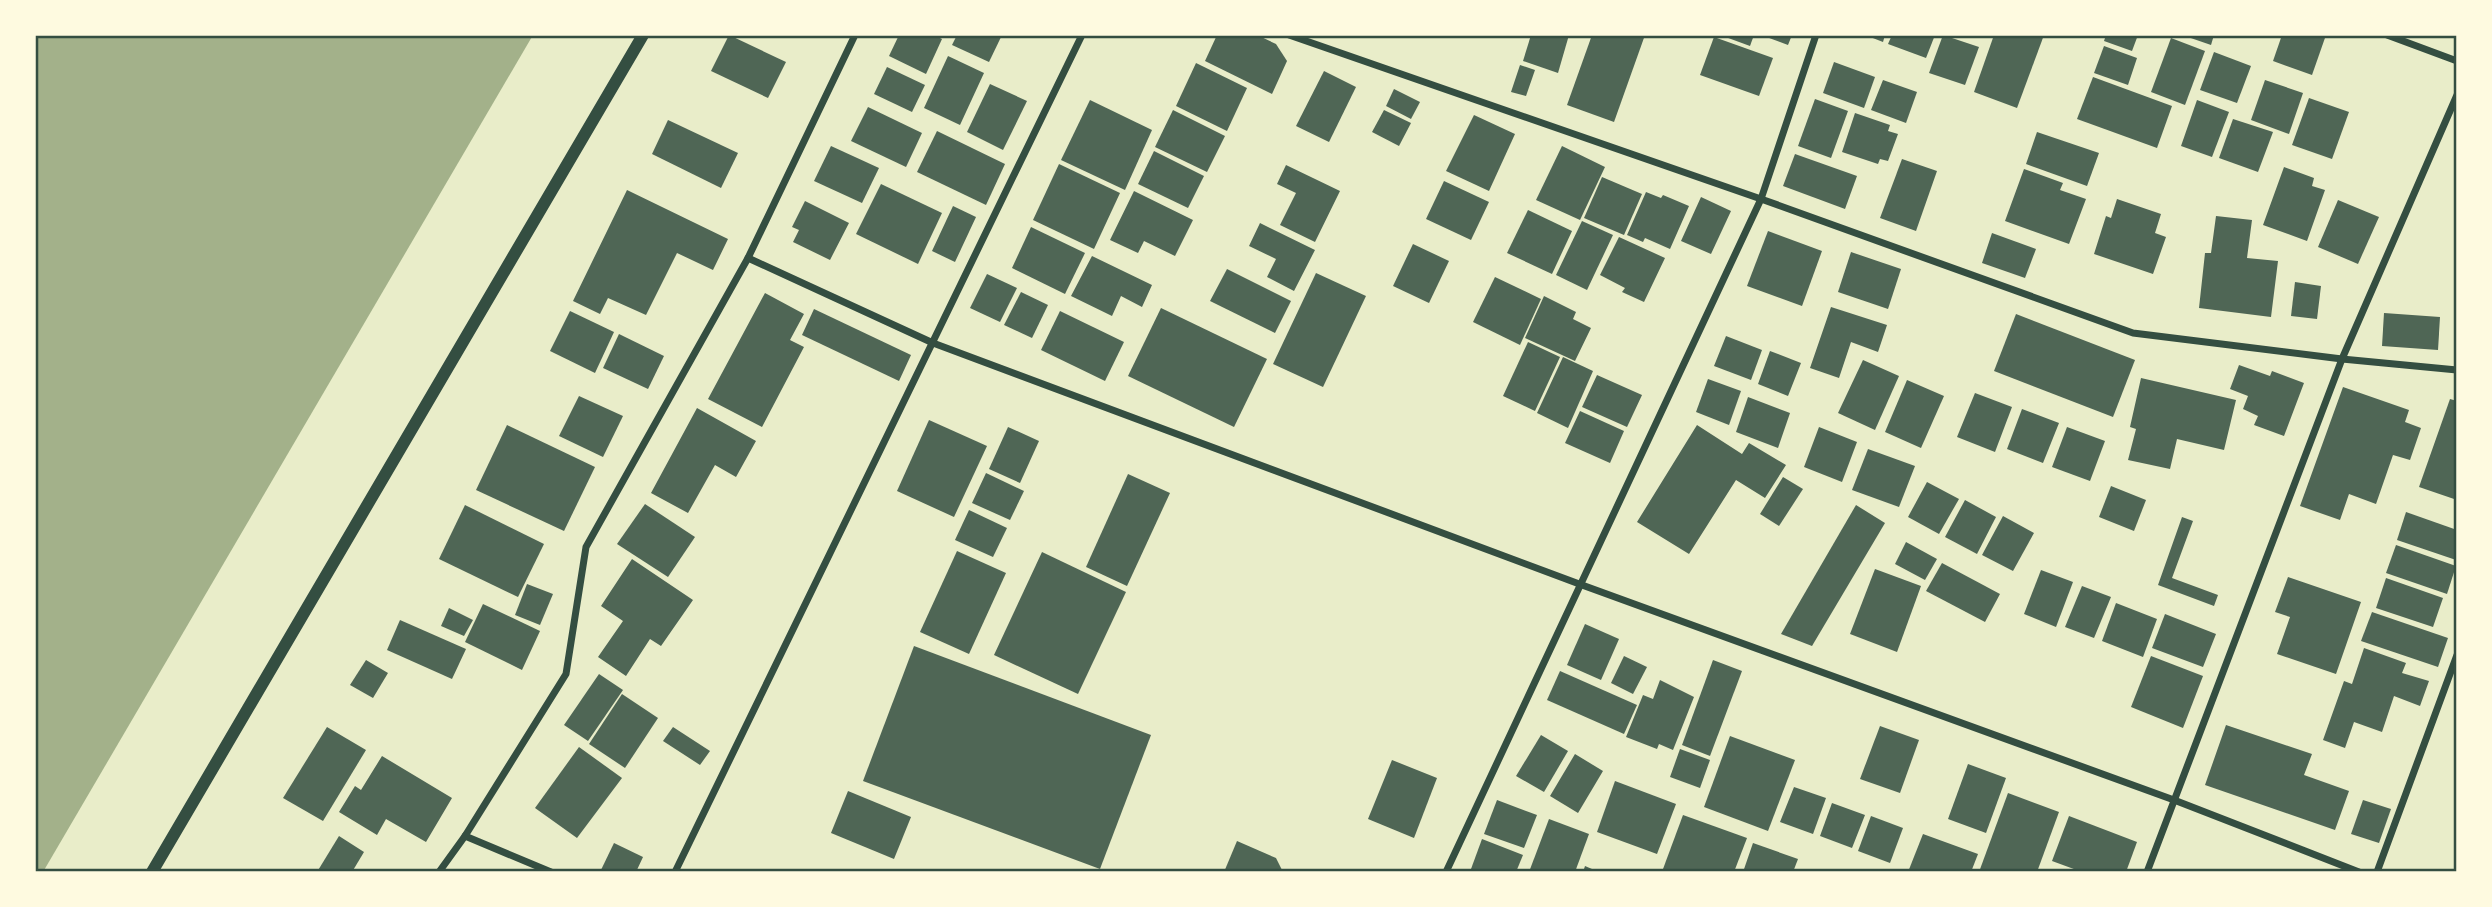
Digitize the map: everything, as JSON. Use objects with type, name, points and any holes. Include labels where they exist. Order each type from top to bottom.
[{"type":"street","points":[[152,872],[643,35]]},
{"type":"street","points":[[439,872],[465,836],[566,674],[586,547],[748,258],[855,35]]},
{"type":"street","points":[[674,872],[1082,35]]},
{"type":"street","points":[[1289,35],[1761,199],[2133,333],[2342,359],[2457,370]]},
{"type":"street","points":[[1446,872],[1761,199],[1816,35]]},
{"type":"street","points":[[2387,35],[2457,61]]},
{"type":"street","points":[[2147,872],[2342,359],[2457,95]]},
{"type":"street","points":[[748,258],[933,343],[1582,586],[2174,800],[2359,872]]},
{"type":"street","points":[[2377,872],[2457,655]]},
{"type":"street","points":[[465,836],[551,872]]},
{"type":"shaded area","points":[[35,35],[533,35],[43,872],[35,872]]},
{"type":"building","points":[[729,35],[786,62],[768,98],[711,71]]},
{"type":"building","points":[[899,35],[934,35],[942,39],[926,74],[889,56]]},
{"type":"building","points":[[957,35],[1002,35],[989,62],[952,45]]},
{"type":"building","points":[[1217,35],[1257,35],[1276,44],[1287,61],[1272,94],[1205,61]]},
{"type":"building","points":[[1531,35],[1569,35],[1558,73],[1523,61]]},
{"type":"building","points":[[1592,35],[1645,35],[1614,122],[1567,105]]},
{"type":"building","points":[[1720,35],[1754,35],[1750,46]]},
{"type":"building","points":[[1761,35],[1792,35],[1788,45]]},
{"type":"building","points":[[1865,35],[1885,35],[1883,42]]},
{"type":"building","points":[[1892,35],[1935,35],[1926,58],[1888,44]]},
{"type":"building","points":[[1943,35],[1979,47],[1965,85],[1929,73]]},
{"type":"building","points":[[1994,35],[2044,35],[2017,108],[1974,92]]},
{"type":"building","points":[[2106,35],[2138,35],[2132,51],[2104,41]]},
{"type":"building","points":[[2182,35],[2214,35],[2211,45]]},
{"type":"building","points":[[2282,35],[2326,35],[2312,75],[2273,61]]},
{"type":"building","points":[[1714,37],[1773,58],[1759,96],[1700,75]]},
{"type":"building","points":[[2171,38],[2205,51],[2185,105],[2151,92]]},
{"type":"building","points":[[2104,46],[2137,58],[2128,85],[2094,73]]},
{"type":"building","points":[[2214,52],[2251,66],[2237,103],[2200,90]]},
{"type":"building","points":[[948,56],[984,73],[960,125],[924,108]]},
{"type":"building","points":[[1834,62],[1875,77],[1864,108],[1823,93]]},
{"type":"building","points":[[1196,63],[1247,88],[1227,131],[1176,106]]},
{"type":"building","points":[[1520,65],[1535,70],[1526,96],[1511,92]]},
{"type":"building","points":[[887,67],[925,85],[912,112],[874,94]]},
{"type":"building","points":[[1324,71],[1356,87],[1329,142],[1296,126]]},
{"type":"building","points":[[2093,77],[2172,106],[2157,148],[2077,119]]},
{"type":"building","points":[[1883,80],[1917,92],[1906,123],[1871,110]]},
{"type":"building","points":[[2265,80],[2303,93],[2289,134],[2251,120]]},
{"type":"building","points":[[990,84],[1027,101],[1003,150],[967,132]]},
{"type":"building","points":[[1394,89],[1420,102],[1411,119],[1386,106]]},
{"type":"building","points":[[2309,98],[2349,112],[2332,159],[2292,145]]},
{"type":"building","points":[[1815,99],[1848,111],[1831,158],[1798,146]]},
{"type":"building","points":[[1090,100],[1152,130],[1125,190],[1061,160]]},
{"type":"building","points":[[2197,100],[2229,112],[2212,157],[2181,146]]},
{"type":"building","points":[[868,107],[922,133],[906,167],[851,141]]},
{"type":"building","points":[[1173,110],[1225,136],[1207,172],[1155,147]]},
{"type":"building","points":[[1384,110],[1411,123],[1399,146],[1372,132]]},
{"type":"building","points":[[1855,113],[1890,125],[1888,131],[1898,134],[1888,161],[1880,159],[1878,164],[1842,152]]},
{"type":"building","points":[[1474,115],[1515,134],[1489,191],[1446,171]]},
{"type":"building","points":[[2233,119],[2273,132],[2258,172],[2219,158]]},
{"type":"building","points":[[668,120],[738,153],[721,188],[652,154]]},
{"type":"building","points":[[937,131],[1005,164],[986,205],[917,172]]},
{"type":"building","points":[[2037,132],[2099,153],[2087,186],[2026,164]]},
{"type":"building","points":[[831,146],[879,168],[862,203],[814,181]]},
{"type":"building","points":[[1562,146],[1605,167],[1580,220],[1536,200]]},
{"type":"building","points":[[1154,151],[1204,176],[1188,208],[1138,184]]},
{"type":"building","points":[[1795,154],[1857,176],[1845,209],[1783,186]]},
{"type":"building","points":[[1902,159],[1937,171],[1916,231],[1880,218]]},
{"type":"building","points":[[1059,164],[1120,193],[1094,249],[1033,220]]},
{"type":"building","points":[[1286,165],[1340,191],[1315,242],[1280,225],[1296,193],[1277,184]]},
{"type":"building","points":[[2284,167],[2314,178],[2312,186],[2325,190],[2307,241],[2263,225]]},
{"type":"building","points":[[2024,169],[2063,183],[2060,190],[2086,199],[2069,244],[2005,221]]},
{"type":"building","points":[[1602,177],[1642,194],[1624,235],[1584,218]]},
{"type":"building","points":[[1444,181],[1489,202],[1471,240],[1426,219]]},
{"type":"building","points":[[881,184],[942,213],[918,264],[856,234]]},
{"type":"building","points":[[627,190],[728,239],[713,270],[677,253],[646,315],[608,298],[600,314],[573,301]]},
{"type":"building","points":[[1134,191],[1193,220],[1175,256],[1144,241],[1138,253],[1110,240]]},
{"type":"building","points":[[1646,192],[1661,198],[1663,195],[1689,206],[1670,249],[1645,238],[1643,242],[1627,235]]},
{"type":"building","points":[[1701,197],[1731,211],[1711,254],[1681,241]]},
{"type":"building","points":[[2117,199],[2161,214],[2155,233],[2166,237],[2153,274],[2094,254],[2106,216],[2111,218]]},
{"type":"building","points":[[2338,200],[2379,217],[2358,264],[2318,247]]},
{"type":"building","points":[[805,201],[849,223],[830,260],[793,242],[799,230],[792,227]]},
{"type":"building","points":[[953,206],[976,217],[955,262],[932,251]]},
{"type":"building","points":[[1528,210],[1572,231],[1552,274],[1507,253]]},
{"type":"building","points":[[2216,216],[2252,220],[2247,258],[2278,261],[2271,317],[2199,308],[2205,253],[2211,253]]},
{"type":"building","points":[[1582,221],[1613,235],[1587,290],[1556,275]]},
{"type":"building","points":[[1260,223],[1315,250],[1294,291],[1267,277],[1276,259],[1249,246]]},
{"type":"building","points":[[1031,227],[1085,253],[1065,294],[1012,268]]},
{"type":"building","points":[[1768,231],[1822,251],[1802,306],[1747,286]]},
{"type":"building","points":[[1992,233],[2036,249],[2025,278],[1982,263]]},
{"type":"building","points":[[1619,237],[1665,258],[1644,302],[1622,292],[1625,288],[1600,275]]},
{"type":"building","points":[[1413,244],[1449,261],[1429,303],[1393,286]]},
{"type":"building","points":[[1851,252],[1901,269],[1888,309],[1838,292]]},
{"type":"building","points":[[1092,256],[1152,285],[1142,307],[1121,296],[1112,316],[1071,296]]},
{"type":"building","points":[[1227,269],[1291,301],[1275,333],[1210,301]]},
{"type":"building","points":[[1316,273],[1366,296],[1323,387],[1273,364]]},
{"type":"building","points":[[987,274],[1017,288],[1000,322],[970,308]]},
{"type":"building","points":[[1495,277],[1541,299],[1520,345],[1473,322]]},
{"type":"building","points":[[2295,282],[2321,286],[2317,319],[2291,316]]},
{"type":"building","points":[[1021,292],[1048,305],[1032,338],[1004,325]]},
{"type":"building","points":[[765,293],[804,314],[790,340],[804,347],[762,427],[708,399]]},
{"type":"building","points":[[1544,296],[1576,312],[1573,319],[1591,328],[1575,361],[1525,338]]},
{"type":"building","points":[[1831,307],[1887,325],[1878,352],[1851,342],[1839,378],[1810,368]]},
{"type":"building","points":[[1161,308],[1267,359],[1234,427],[1128,376]]},
{"type":"building","points":[[814,309],[911,355],[899,381],[802,335]]},
{"type":"building","points":[[570,311],[614,332],[595,373],[550,351]]},
{"type":"building","points":[[1060,311],[1124,342],[1105,381],[1041,350]]},
{"type":"building","points":[[2384,313],[2440,317],[2438,350],[2382,346]]},
{"type":"building","points":[[2016,314],[2135,360],[2113,417],[1994,371]]},
{"type":"building","points":[[619,334],[664,356],[648,389],[603,368]]},
{"type":"building","points":[[1726,336],[1762,350],[1751,380],[1714,366]]},
{"type":"building","points":[[1528,342],[1560,357],[1535,411],[1503,396]]},
{"type":"building","points":[[1770,351],[1801,363],[1788,396],[1758,384]]},
{"type":"building","points":[[1563,357],[1593,371],[1568,428],[1537,413]]},
{"type":"building","points":[[1863,360],[1899,376],[1875,430],[1838,413]]},
{"type":"building","points":[[2239,365],[2270,376],[2272,371],[2304,383],[2284,436],[2254,425],[2258,416],[2243,409],[2248,396],[2230,389]]},
{"type":"building","points":[[1597,375],[1642,395],[1627,427],[1582,407]]},
{"type":"building","points":[[2141,378],[2236,400],[2224,450],[2177,439],[2170,469],[2128,460],[2136,429],[2130,427]]},
{"type":"building","points":[[1708,379],[1741,391],[1729,425],[1696,412]]},
{"type":"building","points":[[1907,380],[1944,396],[1921,448],[1885,432]]},
{"type":"building","points":[[2343,387],[2409,410],[2405,422],[2421,428],[2410,460],[2393,455],[2376,504],[2349,494],[2340,520],[2300,506]]},
{"type":"building","points":[[1975,393],[2012,407],[1995,452],[1957,437]]},
{"type":"building","points":[[579,396],[623,416],[603,457],[559,436]]},
{"type":"building","points":[[1748,397],[1790,413],[1778,448],[1736,432]]},
{"type":"building","points":[[2450,399],[2457,401],[2457,500],[2419,487]]},
{"type":"building","points":[[697,408],[756,441],[736,477],[715,465],[688,513],[651,493]]},
{"type":"building","points":[[2022,409],[2059,423],[2043,463],[2007,449]]},
{"type":"building","points":[[1580,411],[1624,431],[1610,463],[1565,443]]},
{"type":"building","points":[[929,420],[987,446],[954,517],[897,491]]},
{"type":"building","points":[[507,425],[595,467],[564,531],[476,490]]},
{"type":"building","points":[[1697,425],[1742,454],[1749,443],[1786,465],[1765,498],[1736,480],[1689,554],[1637,522]]},
{"type":"building","points":[[1008,427],[1039,441],[1020,483],[989,469]]},
{"type":"building","points":[[1819,427],[1857,442],[1842,482],[1804,467]]},
{"type":"building","points":[[2067,427],[2105,441],[2090,481],[2052,467]]},
{"type":"building","points":[[1868,449],[1915,466],[1899,507],[1852,490]]},
{"type":"building","points":[[986,473],[1024,491],[1010,520],[972,503]]},
{"type":"building","points":[[1128,474],[1170,493],[1127,586],[1086,567]]},
{"type":"building","points":[[1783,477],[1803,489],[1779,526],[1760,514]]},
{"type":"building","points":[[1927,482],[1959,499],[1939,534],[1908,517]]},
{"type":"building","points":[[2111,486],[2146,500],[2134,531],[2099,517]]},
{"type":"building","points":[[1965,500],[1996,517],[1977,554],[1945,537]]},
{"type":"building","points":[[645,504],[695,537],[668,577],[617,544]]},
{"type":"building","points":[[465,505],[544,544],[518,597],[439,559]]},
{"type":"building","points":[[1856,505],[1885,523],[1812,646],[1781,634]]},
{"type":"building","points":[[969,510],[1007,528],[993,557],[955,540]]},
{"type":"building","points":[[2406,512],[2457,530],[2456,560],[2397,540]]},
{"type":"building","points":[[2003,516],[2034,533],[2013,571],[1982,555]]},
{"type":"building","points":[[2182,517],[2193,521],[2172,578],[2218,595],[2214,606],[2158,585]]},
{"type":"building","points":[[1906,542],[1937,559],[1925,580],[1895,564]]},
{"type":"building","points":[[2396,545],[2456,566],[2447,594],[2386,573]]},
{"type":"building","points":[[957,551],[1006,573],[969,654],[920,632]]},
{"type":"building","points":[[1042,552],[1126,592],[1078,694],[994,655]]},
{"type":"building","points":[[632,559],[693,600],[661,646],[650,639],[626,676],[598,657],[623,621],[601,606]]},
{"type":"building","points":[[1942,563],[2000,594],[1985,622],[1926,591]]},
{"type":"building","points":[[1875,569],[1921,586],[1897,652],[1850,634]]},
{"type":"building","points":[[2041,570],[2073,582],[2056,627],[2024,614]]},
{"type":"building","points":[[2288,577],[2361,602],[2336,674],[2277,654],[2290,617],[2275,612]]},
{"type":"building","points":[[2386,578],[2443,598],[2433,627],[2376,608]]},
{"type":"building","points":[[527,584],[553,594],[540,625],[515,615]]},
{"type":"building","points":[[2082,586],[2111,597],[2094,638],[2065,627]]},
{"type":"building","points":[[2116,603],[2157,619],[2143,657],[2102,641]]},
{"type":"building","points":[[483,604],[540,631],[522,670],[465,642]]},
{"type":"building","points":[[449,608],[473,620],[464,636],[441,626]]},
{"type":"building","points":[[2372,612],[2448,638],[2438,667],[2361,641]]},
{"type":"building","points":[[2165,614],[2216,634],[2203,667],[2152,648]]},
{"type":"building","points":[[400,620],[466,649],[452,679],[387,650]]},
{"type":"building","points":[[1585,624],[1619,639],[1601,680],[1567,665]]},
{"type":"building","points":[[914,646],[1151,735],[1100,869],[863,781]]},
{"type":"building","points":[[2364,648],[2406,663],[2402,673],[2429,681],[2420,706],[2394,696],[2382,732],[2354,722],[2345,748],[2323,740],[2344,681],[2352,684]]},
{"type":"building","points":[[1624,656],[1647,667],[1633,694],[1611,683]]},
{"type":"building","points":[[2151,656],[2203,676],[2183,728],[2131,707]]},
{"type":"building","points":[[366,660],[388,673],[373,698],[350,685]]},
{"type":"building","points":[[1713,660],[1742,671],[1710,756],[1682,745]]},
{"type":"building","points":[[1560,671],[1637,705],[1624,734],[1547,700]]},
{"type":"building","points":[[599,674],[623,690],[588,741],[564,725]]},
{"type":"building","points":[[1660,680],[1694,697],[1673,750],[1659,744],[1657,749],[1626,737],[1643,695],[1653,699]]},
{"type":"building","points":[[622,694],[658,718],[625,768],[589,744]]},
{"type":"building","points":[[2226,725],[2312,754],[2304,775],[2349,791],[2335,830],[2205,785]]},
{"type":"building","points":[[1880,726],[1919,740],[1900,793],[1860,779]]},
{"type":"building","points":[[327,727],[366,750],[323,821],[283,798]]},
{"type":"building","points":[[673,727],[710,751],[700,765],[663,741]]},
{"type":"building","points":[[1541,735],[1568,751],[1544,792],[1516,776]]},
{"type":"building","points":[[1730,736],[1795,760],[1768,831],[1704,807]]},
{"type":"building","points":[[579,747],[622,778],[577,838],[535,808]]},
{"type":"building","points":[[1680,749],[1710,760],[1700,788],[1670,777]]},
{"type":"building","points":[[1575,754],[1603,771],[1578,813],[1550,796]]},
{"type":"building","points":[[382,756],[452,798],[426,842],[386,819],[377,835],[339,812],[355,786],[361,790]]},
{"type":"building","points":[[1392,760],[1437,778],[1414,838],[1368,819]]},
{"type":"building","points":[[1968,764],[2006,778],[1986,833],[1948,819]]},
{"type":"building","points":[[1615,781],[1676,804],[1657,854],[1597,832]]},
{"type":"building","points":[[1794,787],[1826,798],[1813,834],[1780,822]]},
{"type":"building","points":[[848,791],[911,817],[894,859],[831,833]]},
{"type":"building","points":[[2008,793],[2059,812],[2037,872],[1979,872]]},
{"type":"building","points":[[1497,800],[1537,815],[1524,848],[1484,834]]},
{"type":"building","points":[[2363,800],[2391,809],[2379,843],[2351,834]]},
{"type":"building","points":[[1832,803],[1865,815],[1852,848],[1820,836]]},
{"type":"building","points":[[1683,815],[1747,838],[1734,872],[1670,872],[1663,869]]},
{"type":"building","points":[[1871,816],[1903,828],[1890,863],[1858,851]]},
{"type":"building","points":[[2069,816],[2137,842],[2126,872],[2082,872],[2052,861]]},
{"type":"building","points":[[1549,819],[1589,834],[1575,872],[1529,872]]},
{"type":"building","points":[[1923,834],[1978,854],[1971,872],[1908,872]]},
{"type":"building","points":[[339,836],[364,852],[352,872],[317,872]]},
{"type":"building","points":[[1482,839],[1523,855],[1516,872],[1480,872],[1471,869]]},
{"type":"building","points":[[1237,841],[1276,858],[1283,872],[1224,872]]},
{"type":"building","points":[[614,843],[643,857],[636,872],[600,872]]},
{"type":"building","points":[[1753,843],[1798,859],[1793,872],[1743,872]]},
{"type":"building","points":[[1585,866],[1599,872],[1583,872]]}]
